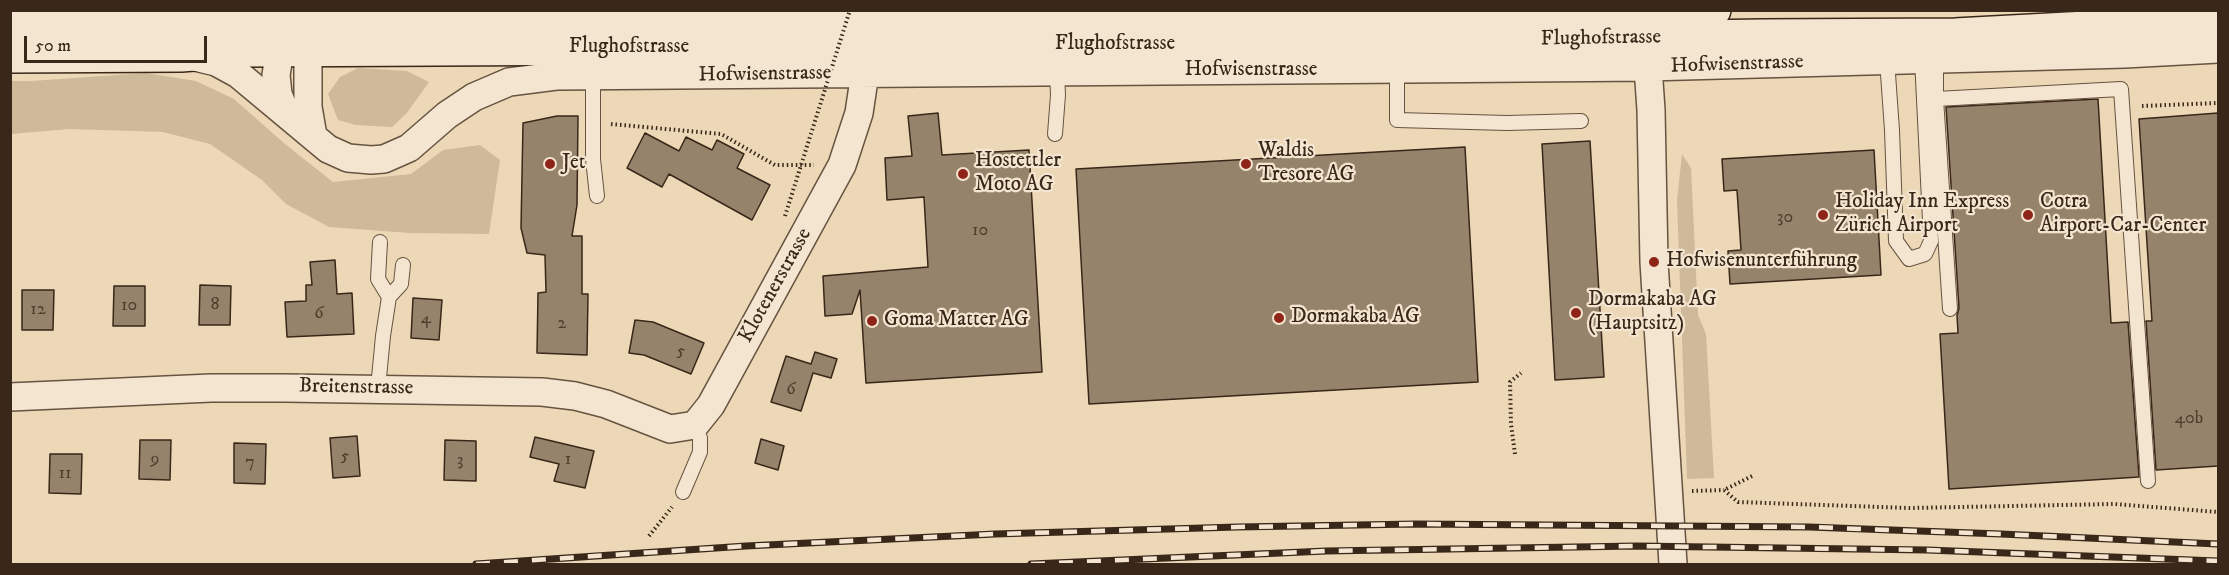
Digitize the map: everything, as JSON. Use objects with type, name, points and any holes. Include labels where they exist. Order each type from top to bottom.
[{"type":"main road","name":"Flughofstrasse","points":[[10,56],[181,55],[245,50],[293,41],[693,18],[885,15],[931,20],[977,13],[1714,10]]},
{"type":"main road","name":"Flughofstrasse","points":[[10,27],[223,22],[293,41],[1205,45],[1955,35],[2218,21]]},
{"type":"street","points":[[285,114],[276,84],[293,41]]},
{"type":"street","points":[[293,41],[313,136]]},
{"type":"street","name":"Hofwisenstrasse","points":[[181,55],[206,59],[228,67],[246,79],[328,149],[348,158],[360,160],[384,159],[409,148],[447,115],[474,97],[509,82],[556,76],[1648,67],[2125,54],[2218,49]]},
{"type":"street","points":[[1648,67],[1654,262],[1673,564]]},
{"type":"street","name":"Klotenerstrasse","points":[[695,425],[711,405],[842,165],[859,113],[866,74]]},
{"type":"street","name":"Breitenstrasse","points":[[10,397],[211,388],[378,388],[542,392],[575,396],[606,404],[670,429],[695,425]]},
{"type":"lane","points":[[1887,60],[1896,241],[1909,259],[1925,254],[1931,241],[1929,59]]},
{"type":"lane","points":[[1929,59],[1936,99],[1950,309]]},
{"type":"lane","points":[[1397,69],[1397,120],[1507,123],[1581,121]]},
{"type":"lane","points":[[1055,134],[1057,72]]},
{"type":"lane","points":[[593,76],[593,159],[597,196]]},
{"type":"lane","points":[[1936,99],[2121,89],[2148,481]]},
{"type":"lane","points":[[380,242],[378,279],[389,297]]},
{"type":"lane","points":[[378,388],[389,297],[401,284],[403,265]]},
{"type":"lane","points":[[683,492],[700,452],[700,438],[695,425]]},
{"type":"path","points":[[785,216],[849,10]]},
{"type":"path","points":[[2142,106],[2218,103]]},
{"type":"path","points":[[594,123],[630,124],[721,134],[775,165],[842,165]]},
{"type":"path","points":[[1515,454],[1511,424],[1510,382],[1521,373]]},
{"type":"path","points":[[1684,491],[1724,490],[1752,476]]},
{"type":"path","points":[[1724,490],[1738,502],[1909,508],[2114,504],[2218,512]]},
{"type":"path","points":[[649,536],[683,492]]},
{"type":"shaded area","points":[[358,68],[407,71],[429,82],[406,114],[392,127],[356,125],[338,120],[328,94],[340,77]]},
{"type":"shaded area","points":[[146,73],[196,81],[234,99],[333,182],[411,174],[443,150],[480,145],[500,160],[489,234],[410,233],[329,227],[286,204],[262,180],[210,144],[163,132],[69,129],[11,134],[11,81]]},
{"type":"shaded area","points":[[1682,154],[1691,168],[1698,315],[1706,334],[1714,478],[1687,479],[1677,200]]},
{"type":"building","name":"Cotra Airport-Car-Center","points":[[2098,99],[2111,323],[2128,322],[2139,477],[1949,489],[1940,334],[1958,333],[1959,308],[1946,107]]},
{"type":"building","points":[[938,113],[942,155],[1029,150],[1042,372],[866,383],[860,290],[852,314],[825,316],[823,276],[928,267],[924,197],[887,200],[885,158],[912,156],[908,116]]},
{"type":"building","points":[[2218,113],[2218,466],[2156,470],[2146,321],[2152,321],[2139,119]]},
{"type":"building","name":"Jet","points":[[557,116],[578,116],[577,205],[572,236],[582,236],[582,294],[588,294],[587,355],[537,353],[538,293],[546,292],[545,255],[527,253],[521,228],[523,123]]},
{"type":"building","points":[[645,133],[679,151],[686,137],[712,150],[717,140],[744,154],[737,168],[770,185],[752,220],[669,174],[662,187],[627,168]]},
{"type":"building","name":"Dormakaba AG (Hauptsitz)","points":[[1590,141],[1604,377],[1555,380],[1542,144]]},
{"type":"building","name":"Dormakaba AG","points":[[1465,147],[1478,382],[1089,404],[1076,169]]},
{"type":"building","points":[[1874,150],[1881,275],[1730,284],[1728,251],[1741,250],[1737,190],[1724,191],[1722,159]]},
{"type":"building","points":[[335,260],[337,294],[352,293],[354,334],[287,337],[285,302],[306,301],[306,285],[312,285],[310,262]]},
{"type":"building","points":[[200,285],[231,286],[230,325],[199,325]]},
{"type":"building","points":[[114,286],[145,286],[145,326],[113,326]]},
{"type":"building","points":[[22,290],[54,290],[53,330],[22,330]]},
{"type":"building","points":[[413,298],[442,300],[439,340],[411,338]]},
{"type":"building","points":[[635,320],[653,322],[704,343],[691,374],[644,355],[629,353]]},
{"type":"building","points":[[815,352],[837,359],[831,378],[813,373],[801,411],[771,402],[786,356],[811,364]]},
{"type":"building","points":[[357,436],[360,476],[333,478],[330,438]]},
{"type":"building","points":[[535,437],[594,451],[585,488],[554,481],[559,464],[530,457]]},
{"type":"building","points":[[761,439],[784,446],[778,470],[755,463]]},
{"type":"building","points":[[140,440],[171,440],[170,480],[139,479]]},
{"type":"building","points":[[445,440],[476,441],[476,481],[444,480]]},
{"type":"building","points":[[234,443],[266,444],[265,484],[234,483]]},
{"type":"building","points":[[50,454],[82,454],[81,494],[49,493]]},
{"type":"railway","points":[[476,564],[746,546],[995,534],[1416,524],[1809,527],[2218,544]]},
{"type":"railway","points":[[1031,564],[1326,551],[1637,546],[1927,550],[2218,561]]},
{"type":"place","name":"Jet","points":[[550,164]]},
{"type":"place","name":"Waldis Tresore AG","points":[[1246,164]]},
{"type":"place","name":"Hostettler Moto AG","points":[[963,174]]},
{"type":"place","name":"Holiday Inn Express Zürich Airport","points":[[1823,215]]},
{"type":"place","name":"Cotra Airport-Car-Center","points":[[2028,215]]},
{"type":"place","name":"Hofwisenunterführung","points":[[1654,262]]},
{"type":"place","name":"Dormakaba AG (Hauptsitz)","points":[[1576,313]]},
{"type":"place","name":"Dormakaba AG","points":[[1279,318]]},
{"type":"place","name":"Goma Matter AG","points":[[872,321]]}]
